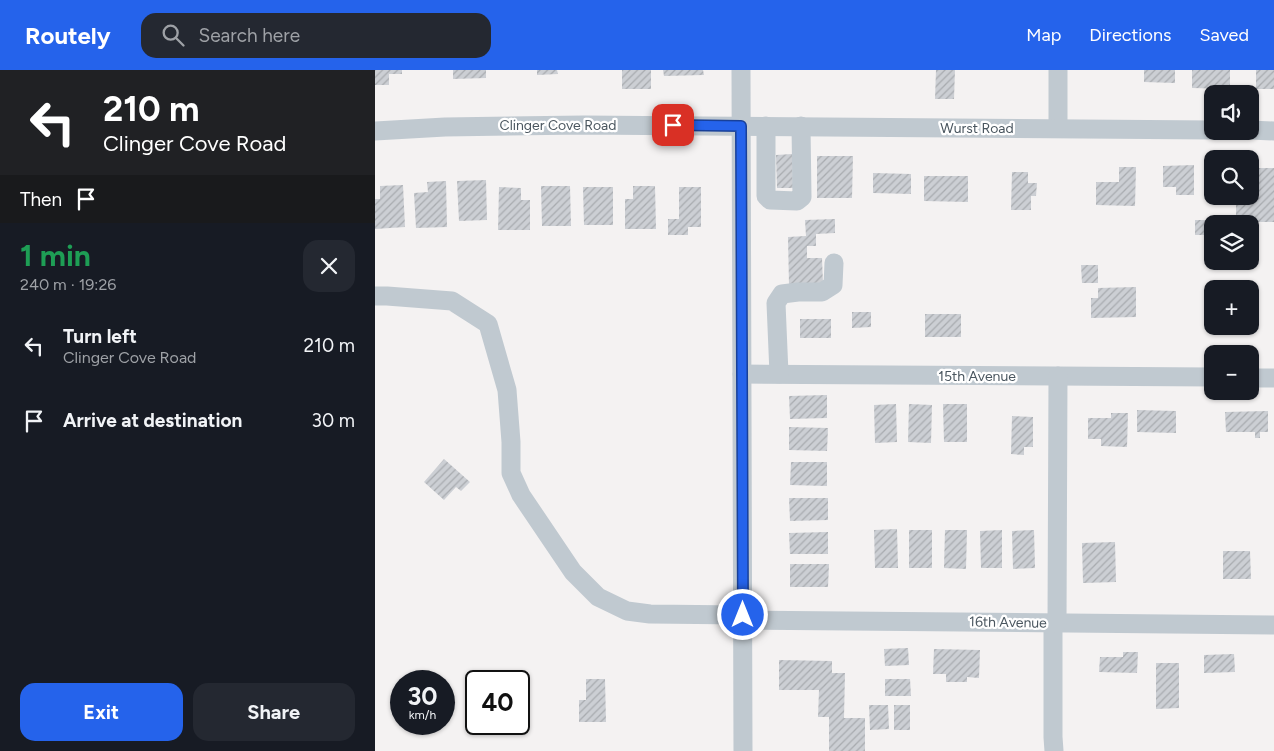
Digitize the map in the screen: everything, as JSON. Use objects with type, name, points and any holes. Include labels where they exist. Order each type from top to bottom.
[{"type":"street","points":[[741,70],[743,751]]},
{"type":"street","points":[[1058,70],[1058,128]]},
{"type":"street","name":"Clinger Cove Road","points":[[375,131],[445,127],[565,125],[741,126]]},
{"type":"street","name":"Wurst Road","points":[[741,126],[1204,130]]},
{"type":"street","points":[[766,126],[766,196],[770,200],[797,201],[802,197],[801,126]]},
{"type":"street","points":[[1259,130],[1274,131]]},
{"type":"street","points":[[742,180],[766,179]]},
{"type":"street","points":[[779,374],[776,303],[782,294],[822,292],[833,285],[834,263]]},
{"type":"street","name":"16th Avenue","points":[[375,296],[452,301],[488,324],[507,390],[511,473],[521,494],[573,572],[598,597],[627,611],[743,617],[1274,625]]},
{"type":"street","name":"15th Avenue","points":[[742,374],[1204,377]]},
{"type":"street","points":[[1054,751],[1058,376]]},
{"type":"street","points":[[1259,378],[1274,378]]},
{"type":"building","points":[[375,70],[402,70],[402,74],[389,74],[389,85],[375,85]]},
{"type":"building","points":[[453,70],[486,70],[486,78],[453,79]]},
{"type":"building","points":[[537,70],[557,70],[558,74],[537,75]]},
{"type":"building","points":[[622,70],[651,70],[651,89],[622,89]]},
{"type":"building","points":[[663,70],[703,70],[704,75],[664,76]]},
{"type":"building","points":[[936,70],[955,70],[954,99],[935,99]]},
{"type":"building","points":[[1144,70],[1175,70],[1175,83],[1144,82]]},
{"type":"building","points":[[1192,70],[1230,70],[1230,85],[1204,85],[1204,88],[1192,88]]},
{"type":"building","points":[[1256,70],[1274,70],[1274,89],[1259,89],[1259,85],[1256,85]]},
{"type":"building","points":[[792,154],[793,188],[777,188],[776,155]]},
{"type":"building","points":[[817,156],[853,156],[852,198],[817,198]]},
{"type":"building","points":[[1194,165],[1194,195],[1176,195],[1176,187],[1163,187],[1163,166]]},
{"type":"building","points":[[1119,167],[1136,167],[1135,206],[1096,205],[1096,182],[1119,182]]},
{"type":"building","points":[[1259,168],[1274,168],[1274,222],[1259,222],[1259,215],[1236,215],[1236,205],[1259,205]]},
{"type":"building","points":[[1012,172],[1028,172],[1028,183],[1037,183],[1036,196],[1031,196],[1031,210],[1011,210]]},
{"type":"building","points":[[873,173],[911,174],[911,194],[873,193]]},
{"type":"building","points":[[924,176],[968,176],[968,202],[924,201]]},
{"type":"building","points":[[486,180],[487,220],[459,221],[457,181]]},
{"type":"building","points":[[446,181],[447,227],[416,228],[414,193],[428,192],[427,182]]},
{"type":"building","points":[[403,185],[405,227],[375,229],[375,199],[380,199],[380,186]]},
{"type":"building","points":[[541,186],[570,186],[571,226],[542,226]]},
{"type":"building","points":[[633,186],[655,186],[656,229],[625,229],[625,199],[633,199]]},
{"type":"building","points":[[499,187],[521,188],[521,200],[530,200],[530,230],[498,230]]},
{"type":"building","points":[[583,187],[613,187],[613,225],[584,225]]},
{"type":"building","points":[[679,187],[701,187],[701,227],[688,227],[688,235],[668,235],[668,219],[679,219]]},
{"type":"building","points":[[835,219],[835,233],[816,234],[816,246],[807,246],[807,258],[822,258],[823,284],[789,285],[788,237],[806,236],[805,220]]},
{"type":"building","points":[[1195,220],[1204,220],[1204,235],[1195,235]]},
{"type":"building","points":[[1081,265],[1098,265],[1098,283],[1082,283]]},
{"type":"building","points":[[1136,287],[1136,317],[1091,318],[1091,298],[1098,298],[1098,288]]},
{"type":"building","points":[[852,312],[871,312],[871,327],[852,328]]},
{"type":"building","points":[[925,314],[961,314],[961,337],[925,337]]},
{"type":"building","points":[[800,319],[831,319],[831,338],[800,338]]},
{"type":"building","points":[[827,395],[827,418],[790,419],[789,396]]},
{"type":"building","points":[[896,404],[897,442],[875,443],[874,405]]},
{"type":"building","points":[[909,404],[932,405],[931,443],[908,442]]},
{"type":"building","points":[[943,404],[967,404],[967,442],[944,442]]},
{"type":"building","points":[[1137,410],[1176,411],[1176,433],[1137,432]]},
{"type":"building","points":[[1268,411],[1268,432],[1260,432],[1260,438],[1255,438],[1255,432],[1226,432],[1225,412]]},
{"type":"building","points":[[1111,413],[1128,413],[1127,447],[1101,446],[1101,439],[1088,439],[1088,418],[1111,418]]},
{"type":"building","points":[[1012,416],[1033,417],[1033,447],[1024,447],[1024,455],[1011,454]]},
{"type":"building","points":[[789,427],[828,428],[827,451],[789,450]]},
{"type":"building","points":[[444,459],[470,482],[461,491],[456,487],[444,500],[424,482]]},
{"type":"building","points":[[791,462],[827,462],[827,486],[790,485]]},
{"type":"building","points":[[789,498],[828,498],[828,520],[790,521]]},
{"type":"building","points":[[897,529],[898,568],[875,568],[874,530]]},
{"type":"building","points":[[909,530],[932,530],[932,568],[909,568]]},
{"type":"building","points":[[945,530],[967,530],[966,569],[944,568]]},
{"type":"building","points":[[1002,530],[1002,568],[981,568],[980,531]]},
{"type":"building","points":[[1034,530],[1035,568],[1013,569],[1012,531]]},
{"type":"building","points":[[828,532],[828,554],[790,554],[789,533]]},
{"type":"building","points":[[1115,542],[1116,582],[1083,583],[1082,543]]},
{"type":"building","points":[[1223,551],[1250,551],[1251,579],[1223,579]]},
{"type":"building","points":[[790,564],[829,564],[828,587],[790,587]]},
{"type":"building","points":[[908,648],[909,665],[885,666],[884,649]]},
{"type":"building","points":[[934,649],[980,650],[979,678],[967,677],[967,682],[946,682],[946,674],[933,674]]},
{"type":"building","points":[[1123,652],[1138,652],[1137,673],[1099,672],[1100,657],[1123,657]]},
{"type":"building","points":[[1234,654],[1235,672],[1204,673],[1204,655]]},
{"type":"building","points":[[779,660],[832,661],[832,673],[845,673],[844,718],[865,718],[865,751],[829,751],[829,717],[818,717],[819,690],[779,690]]},
{"type":"building","points":[[1156,663],[1179,663],[1179,708],[1156,709]]},
{"type":"building","points":[[586,679],[605,679],[606,722],[579,722],[579,700],[586,700]]},
{"type":"building","points":[[885,679],[910,679],[911,696],[885,696]]},
{"type":"building","points":[[869,705],[888,705],[889,729],[870,730]]},
{"type":"building","points":[[894,705],[910,705],[910,730],[894,730]]},
{"type":"route","points":[[673,125],[741,126],[743,615]]}]
